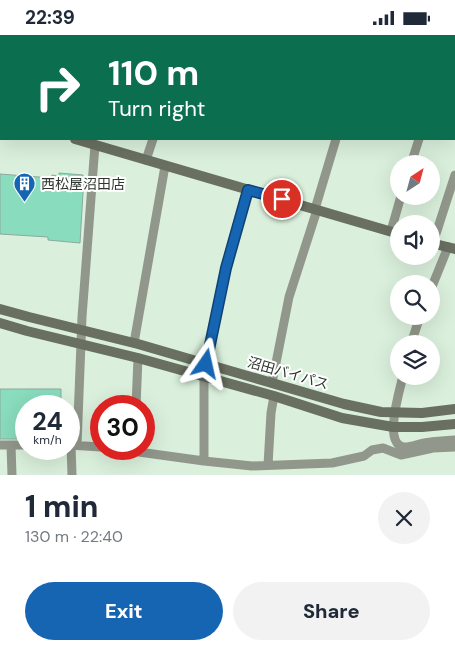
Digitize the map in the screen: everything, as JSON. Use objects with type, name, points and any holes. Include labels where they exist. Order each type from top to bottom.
[{"type":"street","points":[[78,140],[390,231]]},
{"type":"street","points":[[146,160],[153,140]]},
{"type":"street","points":[[272,383],[289,297],[336,140]]},
{"type":"street","points":[[414,155],[419,140]]},
{"type":"street","points":[[76,395],[95,145]]},
{"type":"street","points":[[134,343],[165,166]]},
{"type":"street","points":[[440,219],[455,175]]},
{"type":"street","points":[[206,364],[226,268],[248,190]]},
{"type":"street","points":[[438,275],[452,248]]},
{"type":"street","name":"沼田バイパス","points":[[0,309],[134,343],[344,404],[381,412],[422,413],[455,409]]},
{"type":"street","name":"沼田バイパス","points":[[0,323],[138,358],[274,396],[342,418],[393,427],[455,424]]},
{"type":"street","points":[[136,395],[138,358]]},
{"type":"street","points":[[204,377],[204,461]]},
{"type":"street","points":[[401,385],[394,412],[393,427],[393,438],[397,444],[403,447],[455,440]]},
{"type":"street","points":[[268,465],[274,396]]},
{"type":"street","points":[[0,445],[15,445]]},
{"type":"street","points":[[11,445],[12,475]]},
{"type":"street","points":[[155,453],[252,466],[332,463],[364,456],[372,450],[383,448],[402,455],[432,448],[455,447]]},
{"type":"street","points":[[72,460],[72,475]]},
{"type":"building","points":[[59,173],[84,176],[80,243],[48,240],[48,237],[0,234],[0,174],[52,178],[52,175],[59,176]]},
{"type":"building","points":[[0,389],[61,389],[61,395],[15,395],[15,439],[0,439]]},
{"type":"place","name":"西松屋沼田店","points":[[25,203]]},
{"type":"route","points":[[206,364],[226,268],[248,190],[282,199]]}]
